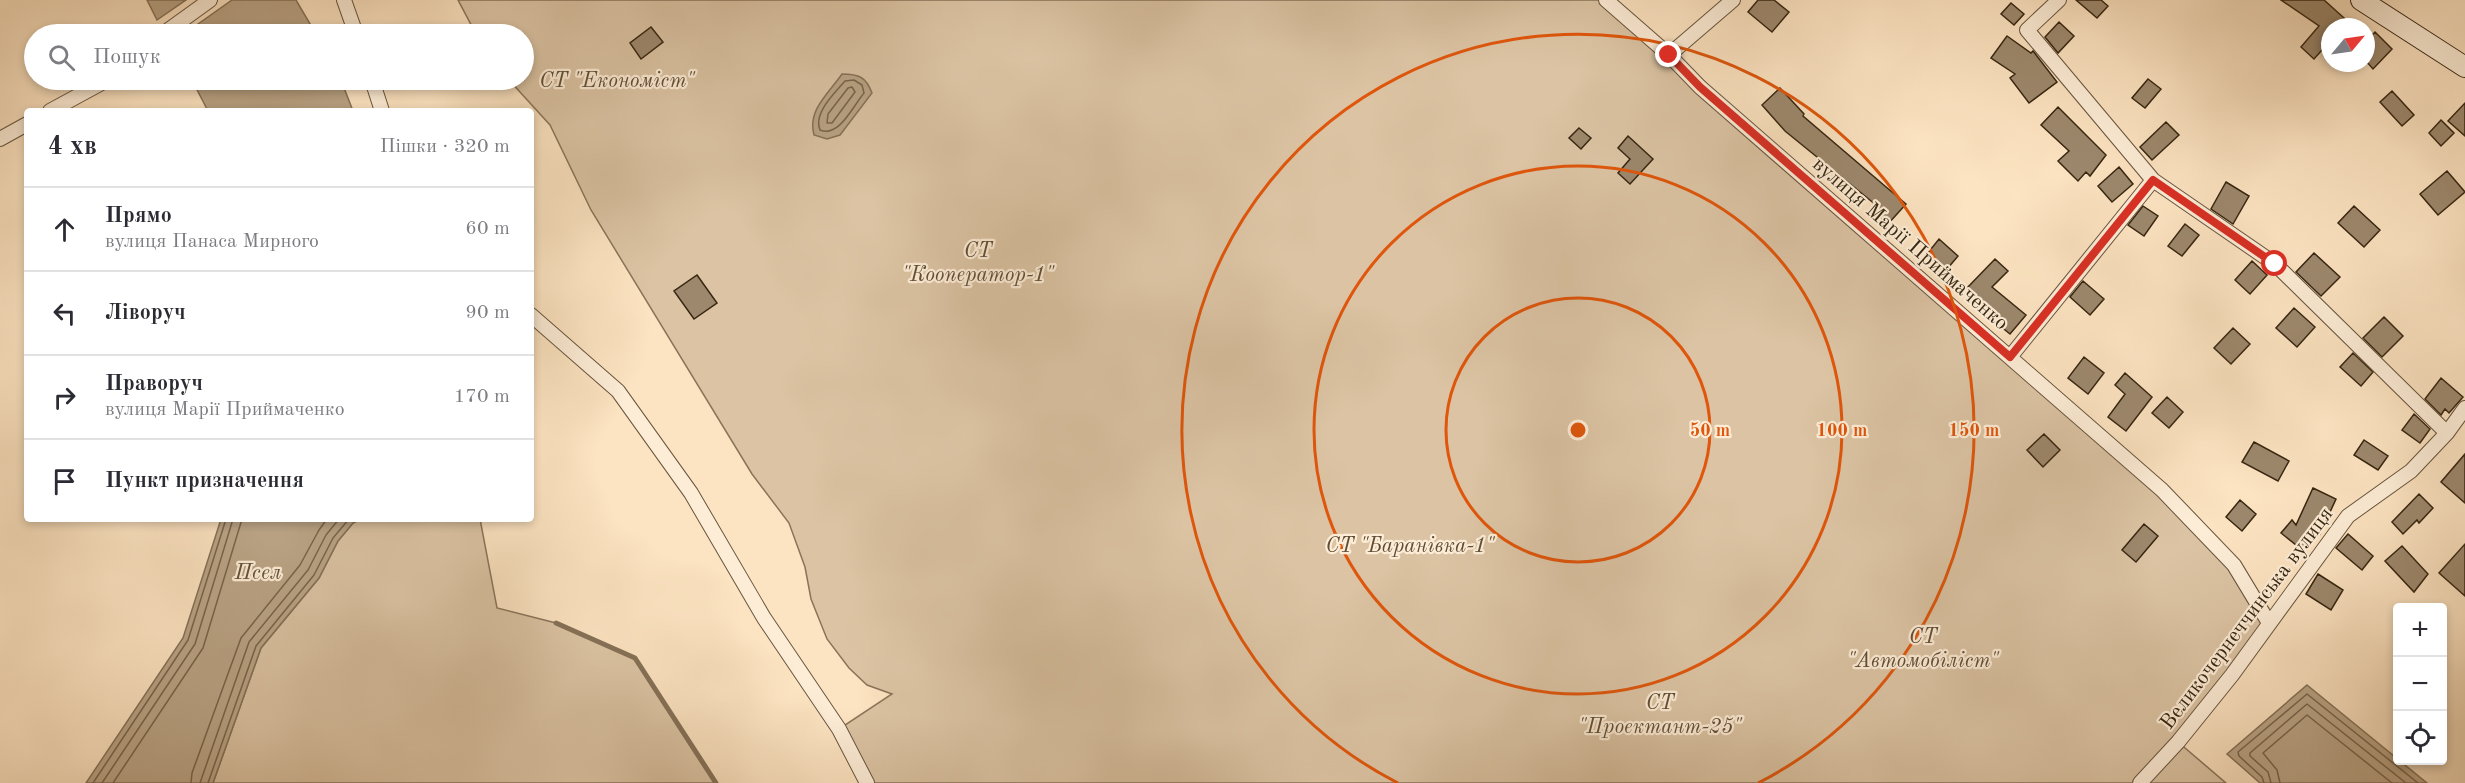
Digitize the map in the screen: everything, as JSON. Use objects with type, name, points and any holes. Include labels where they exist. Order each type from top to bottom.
[{"type":"main road","points":[[2361,0],[2465,67]]},
{"type":"street","points":[[177,24],[210,0]]},
{"type":"street","points":[[344,0],[352,24]]},
{"type":"street","name":"вулиця Марії Приймаченко","points":[[1606,0],[1669,55],[1700,87],[2170,498],[2234,566],[2269,623]]},
{"type":"street","points":[[1669,55],[1733,0]]},
{"type":"street","points":[[2059,0],[2026,30],[2153,180],[2275,264],[2447,433]]},
{"type":"street","points":[[56,108],[89,90]]},
{"type":"street","points":[[375,90],[381,108]]},
{"type":"street","points":[[0,139],[24,126]]},
{"type":"street","points":[[2010,357],[2153,180]]},
{"type":"street","points":[[534,318],[618,391],[685,483],[764,618],[839,729],[867,783]]},
{"type":"street","name":"Великочернеччинська вулиця","points":[[2140,783],[2178,742],[2232,675],[2348,516],[2411,471],[2447,433],[2465,408]]},
{"type":"green space","points":[[458,0],[1606,0],[2162,490],[2234,565],[2269,623],[2178,742],[2226,783],[867,783],[839,729],[892,694],[867,685],[849,668],[827,639],[811,599],[805,567],[789,523],[752,474],[591,210],[550,125],[518,90],[534,90],[534,24],[471,24]]},
{"type":"green space","points":[[481,522],[497,608],[556,623],[635,658],[716,783],[213,783],[261,648],[319,578],[338,541],[353,523]]},
{"type":"water","points":[[147,0],[186,0],[157,20]]},
{"type":"water","points":[[232,0],[296,0],[310,24],[198,24]]},
{"type":"water","points":[[842,74],[861,78],[867,83],[872,93],[840,135],[827,139],[814,135],[816,110]]},
{"type":"water","points":[[197,90],[345,90],[352,108],[206,108]]},
{"type":"water","name":"Псел","points":[[220,522],[355,522],[338,541],[319,578],[261,648],[213,783],[86,783],[183,638]]},
{"type":"water","points":[[2307,685],[2393,755],[2393,765],[2405,765],[2427,783],[2260,783],[2227,754]]},
{"type":"building","points":[[1758,0],[1774,0],[1789,12],[1772,32],[1748,12]]},
{"type":"building","points":[[2076,0],[2101,0],[2108,6],[2097,18]]},
{"type":"building","points":[[2281,0],[2324,0],[2344,18],[2321,18],[2321,51],[2314,59],[2301,47],[2319,26]]},
{"type":"building","points":[[2011,3],[2024,14],[2014,25],[2001,14]]},
{"type":"building","points":[[2059,22],[2074,36],[2058,53],[2045,37]]},
{"type":"building","points":[[651,27],[663,42],[641,59],[630,43]]},
{"type":"building","points":[[2375,32],[2392,49],[2375,67]]},
{"type":"building","points":[[2007,36],[2031,53],[2033,51],[2057,82],[2029,103],[2010,78],[2015,74],[1991,58]]},
{"type":"building","points":[[2148,79],[2161,89],[2145,108],[2132,98]]},
{"type":"building","points":[[1780,88],[1804,114],[1803,116],[1906,204],[1888,224],[1872,210],[1876,205],[1785,131],[1762,105]]},
{"type":"building","points":[[2392,91],[2414,115],[2402,126],[2380,102]]},
{"type":"building","points":[[2465,103],[2465,136],[2448,121]]},
{"type":"building","points":[[2058,107],[2106,155],[2090,176],[2086,172],[2078,181],[2058,161],[2069,151],[2041,125]]},
{"type":"building","points":[[2441,120],[2454,133],[2441,146],[2429,133]]},
{"type":"building","points":[[2166,122],[2179,135],[2152,160],[2140,147]]},
{"type":"building","points":[[1579,128],[1591,138],[1581,149],[1569,138]]},
{"type":"building","points":[[1628,136],[1653,159],[1630,184],[1618,173],[1630,159],[1618,148]]},
{"type":"building","points":[[2119,167],[2133,184],[2112,202],[2098,186]]},
{"type":"building","points":[[2447,171],[2465,192],[2438,215],[2420,194]]},
{"type":"building","points":[[2226,182],[2249,196],[2233,224],[2211,209]]},
{"type":"building","points":[[2143,206],[2158,216],[2144,236],[2128,225]]},
{"type":"building","points":[[2354,206],[2380,230],[2364,247],[2338,223]]},
{"type":"building","points":[[2185,224],[2199,235],[2182,256],[2168,246]]},
{"type":"building","points":[[1939,239],[1958,256],[1942,275],[1923,259]]},
{"type":"building","points":[[2314,253],[2340,277],[2321,296],[2296,272]]},
{"type":"building","points":[[1995,259],[2008,271],[1992,287],[2026,315],[2010,334],[1988,316],[1992,312],[1967,288]]},
{"type":"building","points":[[2252,261],[2267,275],[2250,294],[2235,280]]},
{"type":"building","points":[[697,275],[717,303],[694,319],[674,291]]},
{"type":"building","points":[[2083,281],[2104,299],[2090,315],[2070,297]]},
{"type":"building","points":[[2294,308],[2315,327],[2297,347],[2276,328]]},
{"type":"building","points":[[2384,317],[2403,336],[2382,357],[2363,338]]},
{"type":"building","points":[[2233,328],[2250,344],[2231,364],[2214,348]]},
{"type":"building","points":[[2353,353],[2373,372],[2361,386],[2340,367]]},
{"type":"building","points":[[2084,357],[2104,373],[2088,394],[2068,378]]},
{"type":"building","points":[[2125,373],[2152,397],[2126,431],[2108,417],[2125,394],[2115,385]]},
{"type":"building","points":[[2441,378],[2463,397],[2449,413],[2445,409],[2441,415],[2425,399]]},
{"type":"building","points":[[2167,397],[2183,412],[2169,428],[2152,413]]},
{"type":"building","points":[[2414,414],[2430,429],[2420,443],[2402,430]]},
{"type":"building","points":[[2044,434],[2060,450],[2043,467],[2027,450]]},
{"type":"building","points":[[2364,440],[2388,456],[2378,470],[2354,455]]},
{"type":"building","points":[[2254,442],[2289,461],[2278,481],[2242,462]]},
{"type":"building","points":[[2465,454],[2465,503],[2441,482]]},
{"type":"building","points":[[2313,488],[2336,499],[2320,534],[2316,531],[2301,549],[2281,533],[2292,520],[2296,525]]},
{"type":"building","points":[[2419,494],[2433,508],[2419,523],[2417,520],[2403,534],[2392,522]]},
{"type":"building","points":[[2240,500],[2256,514],[2242,531],[2226,517]]},
{"type":"building","points":[[2144,524],[2158,536],[2136,562],[2122,550]]},
{"type":"building","points":[[2348,534],[2373,556],[2362,570],[2336,548]]},
{"type":"building","points":[[2465,544],[2465,596],[2439,573]]},
{"type":"building","points":[[2402,546],[2428,574],[2414,592],[2385,561]]},
{"type":"building","points":[[2318,574],[2343,590],[2331,610],[2306,594]]},
{"type":"waterway","points":[[556,623],[635,658],[716,783]]},
{"type":"route","points":[[1669,55],[1700,87],[2010,357],[2153,180],[2275,264]]},
{"type":"park label","name":"СТ \"Економіст\"","points":[[617,80]]},
{"type":"park label","name":"СТ \"Кооператор-1\"","points":[[978,262]]},
{"type":"park label","name":"СТ \"Баранівка-1\"","points":[[1410,545]]},
{"type":"park label","name":"СТ \"Автомобіліст\"","points":[[1923,648]]},
{"type":"park label","name":"СТ \"Проектант-25\"","points":[[1660,714]]}]
